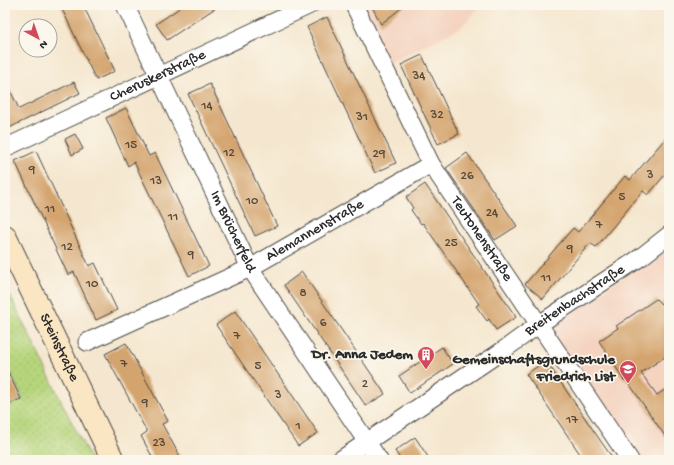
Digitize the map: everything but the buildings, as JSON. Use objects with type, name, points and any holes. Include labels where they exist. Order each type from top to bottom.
[{"type":"main road","name":"Steinstraße","points":[[5,236],[113,460]]},
{"type":"street","name":"Im Brücherfeld","points":[[125,5],[250,268],[378,460]]},
{"type":"street","name":"Cheruskerstraße","points":[[5,148],[310,5]]},
{"type":"street","name":"Teutonenstraße","points":[[354,5],[431,164],[630,460]]},
{"type":"street","name":"Alemannenstraße","points":[[87,342],[250,268],[431,164]]},
{"type":"street","name":"Breitenbachstraße","points":[[340,460],[502,351],[538,325],[641,257],[669,235]]},
{"type":"shaded area","points":[[361,5],[482,5],[460,28],[388,64]]},
{"type":"shaded area","name":"Gemeinschaftsgrundschule Friedrich List","points":[[669,245],[669,460],[639,460],[634,450],[637,444],[631,435],[624,435],[619,431],[553,336],[556,323]]},
{"type":"green space","points":[[5,285],[91,460],[5,460],[5,420],[7,419],[5,415],[5,407],[23,399],[5,362]]},
{"type":"place","name":"Dr. Anna Jedem","points":[[426,370]]},
{"type":"place","name":"Gemeinschaftsgrundschule Friedrich List","points":[[628,384]]}]
